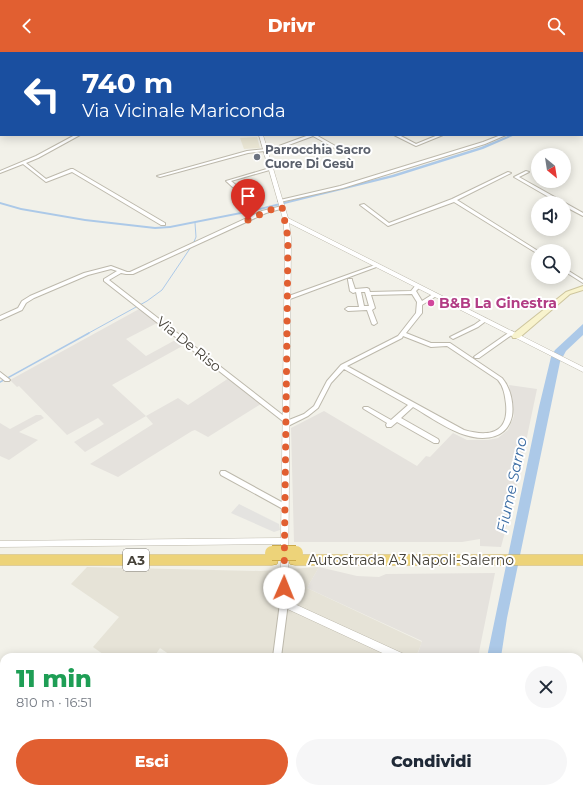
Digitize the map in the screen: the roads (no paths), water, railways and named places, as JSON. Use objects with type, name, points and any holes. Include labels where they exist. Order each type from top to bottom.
[{"type":"highway","name":"Autostrada A3 Napoli-Salerno","points":[[0,554],[536,557],[583,554]]},
{"type":"highway","name":"Autostrada A3 Napoli-Salerno","points":[[0,560],[272,556]]},
{"type":"highway","name":"Autostrada A3 Napoli-Salerno","points":[[536,557],[583,560]]},
{"type":"main road","points":[[514,334],[568,293],[583,288]]},
{"type":"street","points":[[0,172],[70,141],[77,136]]},
{"type":"street","points":[[261,136],[286,219],[289,251],[284,603],[278,653]]},
{"type":"street","points":[[159,176],[248,152],[266,151],[310,136]]},
{"type":"street","points":[[315,136],[344,152]]},
{"type":"street","points":[[398,136],[416,145],[438,136]]},
{"type":"street","points":[[0,318],[20,309],[24,302],[32,297],[80,276],[108,267],[131,273],[281,204],[348,185],[484,143],[502,136]]},
{"type":"street","points":[[23,162],[46,182],[72,170],[163,224]]},
{"type":"street","points":[[239,190],[228,181],[271,169]]},
{"type":"street","points":[[527,172],[516,177],[549,196]]},
{"type":"street","points":[[362,205],[388,225],[454,200],[510,173]]},
{"type":"street","points":[[454,200],[531,249]]},
{"type":"street","points":[[571,208],[583,215]]},
{"type":"street","points":[[286,219],[377,266],[415,289],[514,334],[583,370]]},
{"type":"street","points":[[288,298],[377,266]]},
{"type":"street","name":"Via De Riso","points":[[121,271],[106,280],[140,305],[286,422]]},
{"type":"street","points":[[571,274],[583,282]]},
{"type":"street","points":[[350,280],[353,291],[367,290],[372,308],[369,308]]},
{"type":"street","points":[[368,294],[415,289]]},
{"type":"street","points":[[286,422],[306,415],[316,407],[329,382],[343,366],[394,341],[402,334],[417,317],[421,304],[415,289]]},
{"type":"street","points":[[358,290],[362,308]]},
{"type":"street","points":[[418,297],[423,299],[432,297]]},
{"type":"street","points":[[421,304],[432,297]]},
{"type":"street","points":[[348,309],[369,308]]},
{"type":"street","points":[[369,308],[374,323]]},
{"type":"street","points":[[453,337],[476,326],[484,320]]},
{"type":"street","points":[[343,366],[462,432],[474,436],[486,436],[497,433],[504,428],[509,420],[510,406],[507,390],[504,384],[496,376],[448,344],[431,345],[402,334]]},
{"type":"street","points":[[477,356],[514,334]]},
{"type":"street","points":[[393,422],[412,405]]},
{"type":"street","points":[[366,408],[436,441]]},
{"type":"street","points":[[223,473],[285,507]]},
{"type":"street","points":[[0,544],[285,541]]},
{"type":"street","points":[[284,603],[391,653]]},
{"type":"water","name":"Fiume Sarno","points":[[583,324],[583,335],[566,351],[560,362],[507,618],[502,653],[488,653],[539,407],[551,357],[555,350]]},
{"type":"waterway","points":[[0,203],[21,209],[85,220],[155,228],[170,227],[256,210],[393,176],[482,148],[511,136]]},
{"type":"waterway","points":[[193,244],[196,237],[195,223]]},
{"type":"waterway","points":[[87,334],[147,301],[162,290],[191,247]]},
{"type":"waterway","points":[[0,382],[89,333]]},
{"type":"place","name":"Parrocchia Sacro Cuore Di Gesù","points":[[257,157]]},
{"type":"place","name":"B&B La Ginestra","points":[[431,303]]}]
